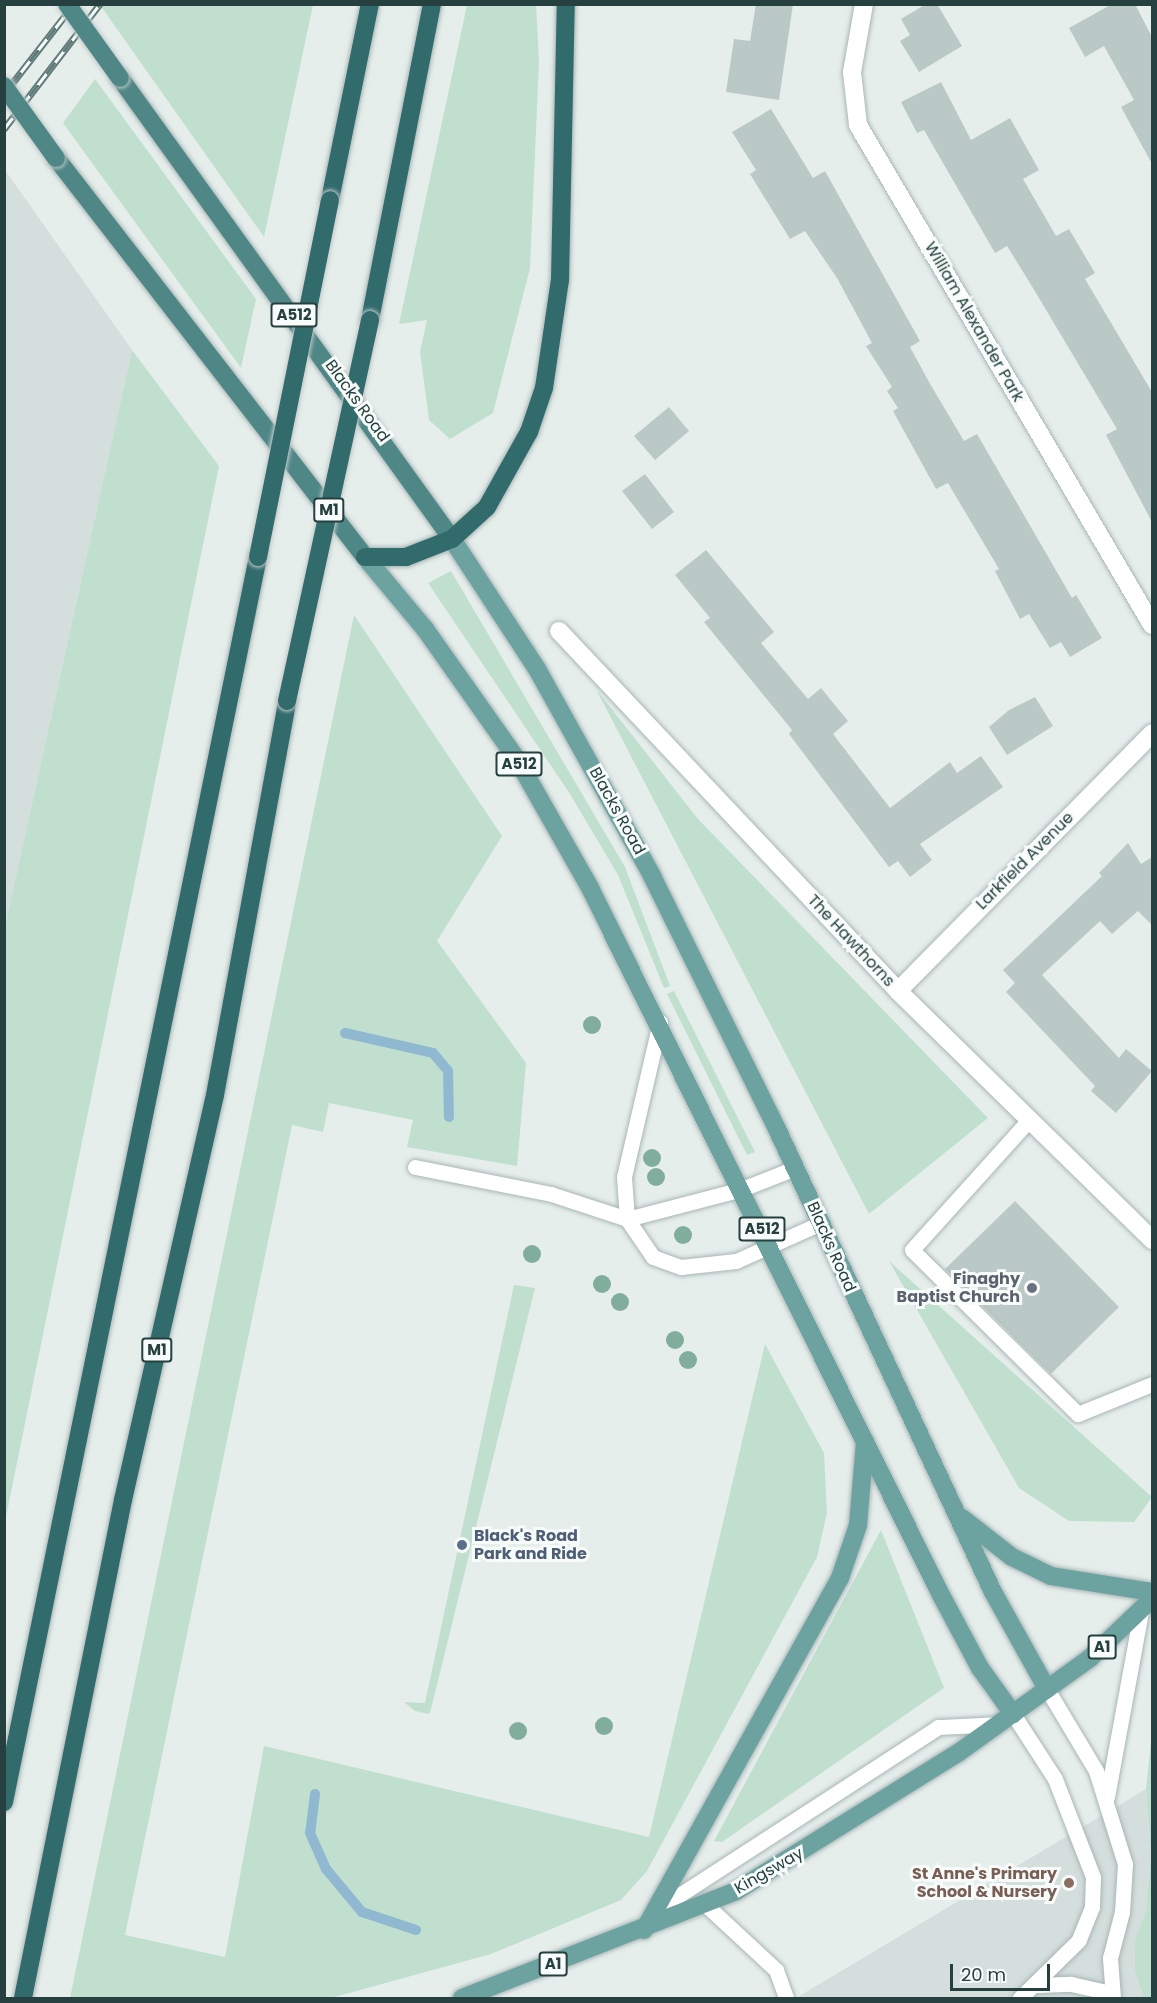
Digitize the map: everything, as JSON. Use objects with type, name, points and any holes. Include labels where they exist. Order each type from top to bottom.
[{"type":"highway","name":"Blacks Road","points":[[67,4],[452,539]]},
{"type":"highway","points":[[4,1802],[370,4]]},
{"type":"highway","name":"M1","points":[[24,1998],[123,1500],[215,1095],[287,701],[370,320],[432,4]]},
{"type":"highway","points":[[365,557],[406,557],[452,539],[487,507],[511,470],[544,388],[560,280],[566,4]]},
{"type":"highway","name":"A512","points":[[4,86],[56,158],[365,557]]},
{"type":"main road","name":"Blacks Road","points":[[452,539],[532,660],[616,809],[795,1168],[1012,1631],[1047,1689]]},
{"type":"main road","name":"A512","points":[[365,557],[425,629],[518,761],[660,1022],[962,1636],[1006,1719]]},
{"type":"main road","points":[[644,1930],[658,1909],[840,1578],[858,1525],[865,1436]]},
{"type":"main road","points":[[958,1515],[1012,1557],[1051,1576],[1152,1592]]},
{"type":"main road","name":"A1","points":[[1047,1689],[1147,1605]]},
{"type":"main road","name":"Kingsway","points":[[462,1998],[706,1905],[837,1831],[1006,1719],[1047,1689]]},
{"type":"street","name":"William Alexander Park","points":[[864,4],[852,72],[858,124],[1152,625]]},
{"type":"street","name":"The Hawthorns","points":[[559,632],[898,991],[1028,1121],[1152,1240]]},
{"type":"street","name":"Larkfield Avenue","points":[[898,991],[1152,733]]},
{"type":"lane","points":[[660,1022],[624,1177],[627,1219],[653,1257],[681,1267],[736,1261],[771,1247],[821,1222]]},
{"type":"lane","points":[[1028,1121],[912,1250],[1078,1414],[1152,1384]]},
{"type":"lane","points":[[415,1167],[551,1194],[627,1219],[742,1189],[795,1168]]},
{"type":"lane","points":[[1107,1799],[1147,1605]]},
{"type":"lane","points":[[1038,1985],[1071,1984],[1112,1996],[1110,1958],[1122,1912],[1125,1864],[1107,1799],[1083,1746],[1047,1689]]},
{"type":"lane","points":[[658,1909],[938,1727],[1006,1719],[1055,1779],[1093,1877],[1092,1907],[1079,1940],[1038,1985],[1020,1998]]},
{"type":"lane","points":[[706,1905],[776,1970],[786,1998]]},
{"type":"shaded area","points":[[5,170],[132,350],[5,926]]},
{"type":"shaded area","name":"St Anne's Primary School & Nursery","points":[[1146,1789],[1151,1854],[1146,1911],[1135,1939],[1135,1972],[1144,1998],[796,1998]]},
{"type":"green space","points":[[100,5],[313,5],[264,237]]},
{"type":"green space","points":[[467,5],[536,5],[539,62],[530,268],[493,413],[450,439],[429,420],[420,352],[427,320],[399,324]]},
{"type":"green space","points":[[95,79],[256,299],[241,368],[63,123]]},
{"type":"green space","points":[[132,350],[219,466],[5,1522],[5,926]]},
{"type":"green space","points":[[451,571],[625,867],[670,986],[664,988],[618,875],[570,794],[428,583]]},
{"type":"green space","points":[[354,615],[502,836],[437,941],[526,1063],[517,1166],[407,1147],[413,1120],[329,1103],[323,1132],[292,1125],[125,1935],[225,1957],[264,1746],[649,1837],[765,1344],[824,1453],[827,1513],[817,1557],[647,1871],[621,1900],[491,1954],[331,1998],[70,1998]]},
{"type":"green space","points":[[596,689],[698,819],[988,1118],[869,1214]]},
{"type":"green space","points":[[674,991],[755,1152],[747,1155],[667,994]]},
{"type":"green space","points":[[889,1261],[1152,1497],[1134,1522],[1069,1521],[1019,1488]]},
{"type":"green space","points":[[514,1285],[535,1288],[431,1709],[429,1714],[415,1711],[404,1702],[425,1703]]},
{"type":"green space","points":[[881,1530],[944,1688],[722,1842],[714,1841]]},
{"type":"green space","points":[[1152,1733],[1152,1998],[1144,1998],[1135,1972],[1135,1939],[1146,1911],[1151,1854],[1146,1789]]},
{"type":"building","points":[[756,4],[793,4],[779,100],[726,92],[734,39],[750,41]]},
{"type":"building","points":[[926,4],[937,4],[962,46],[919,72],[900,41],[910,35],[901,19]]},
{"type":"building","points":[[1112,4],[1135,4],[1152,37],[1152,164],[1121,107],[1134,100],[1104,46],[1085,57],[1069,28]]},
{"type":"building","points":[[941,82],[971,140],[1010,118],[1039,170],[1023,179],[1056,236],[1069,229],[1095,273],[1085,279],[1152,392],[1152,522],[1106,435],[1117,429],[1033,288],[1007,246],[995,253],[924,130],[917,133],[901,102]]},
{"type":"building","points":[[771,109],[813,178],[825,171],[920,341],[910,347],[929,382],[964,441],[977,434],[1072,598],[1076,595],[1102,638],[1070,657],[1061,642],[1050,648],[1029,614],[1020,619],[995,571],[999,569],[948,483],[936,489],[893,411],[898,408],[887,391],[892,387],[866,346],[872,343],[837,278],[805,231],[790,239],[750,174],[756,170],[732,132]]},
{"type":"building","points":[[669,407],[689,431],[655,460],[634,436]]},
{"type":"building","points":[[645,474],[674,512],[652,529],[622,491]]},
{"type":"building","points":[[706,550],[774,632],[761,643],[808,699],[821,688],[848,721],[833,734],[890,808],[950,762],[957,773],[981,756],[1003,787],[920,844],[932,860],[910,877],[898,861],[889,867],[789,734],[792,730],[704,622],[710,618],[675,575]]},
{"type":"building","points":[[1035,697],[1053,726],[1007,755],[989,727],[1009,710]]},
{"type":"building","points":[[1128,843],[1141,864],[1152,857],[1152,925],[1138,911],[1112,934],[1100,921],[1042,975],[1119,1058],[1126,1049],[1152,1071],[1116,1113],[1091,1091],[1095,1086],[1006,992],[1015,983],[1003,970],[1102,876],[1099,873]]},
{"type":"building","name":"Finaghy Baptist Church","points":[[1015,1201],[1119,1307],[1051,1374],[945,1269]]},
{"type":"waterway","points":[[345,1033],[433,1053],[448,1071],[449,1117]]},
{"type":"waterway","points":[[315,1794],[310,1833],[326,1869],[362,1912],[416,1930]]},
{"type":"railway","points":[[4,94],[74,4]]},
{"type":"railway","points":[[4,129],[100,4]]},
{"type":"place","name":"Finaghy Baptist Church","points":[[1032,1288]]},
{"type":"place","name":"Black's Road Park and Ride","points":[[462,1545]]},
{"type":"place","name":"St Anne's Primary School & Nursery","points":[[1069,1883]]}]
